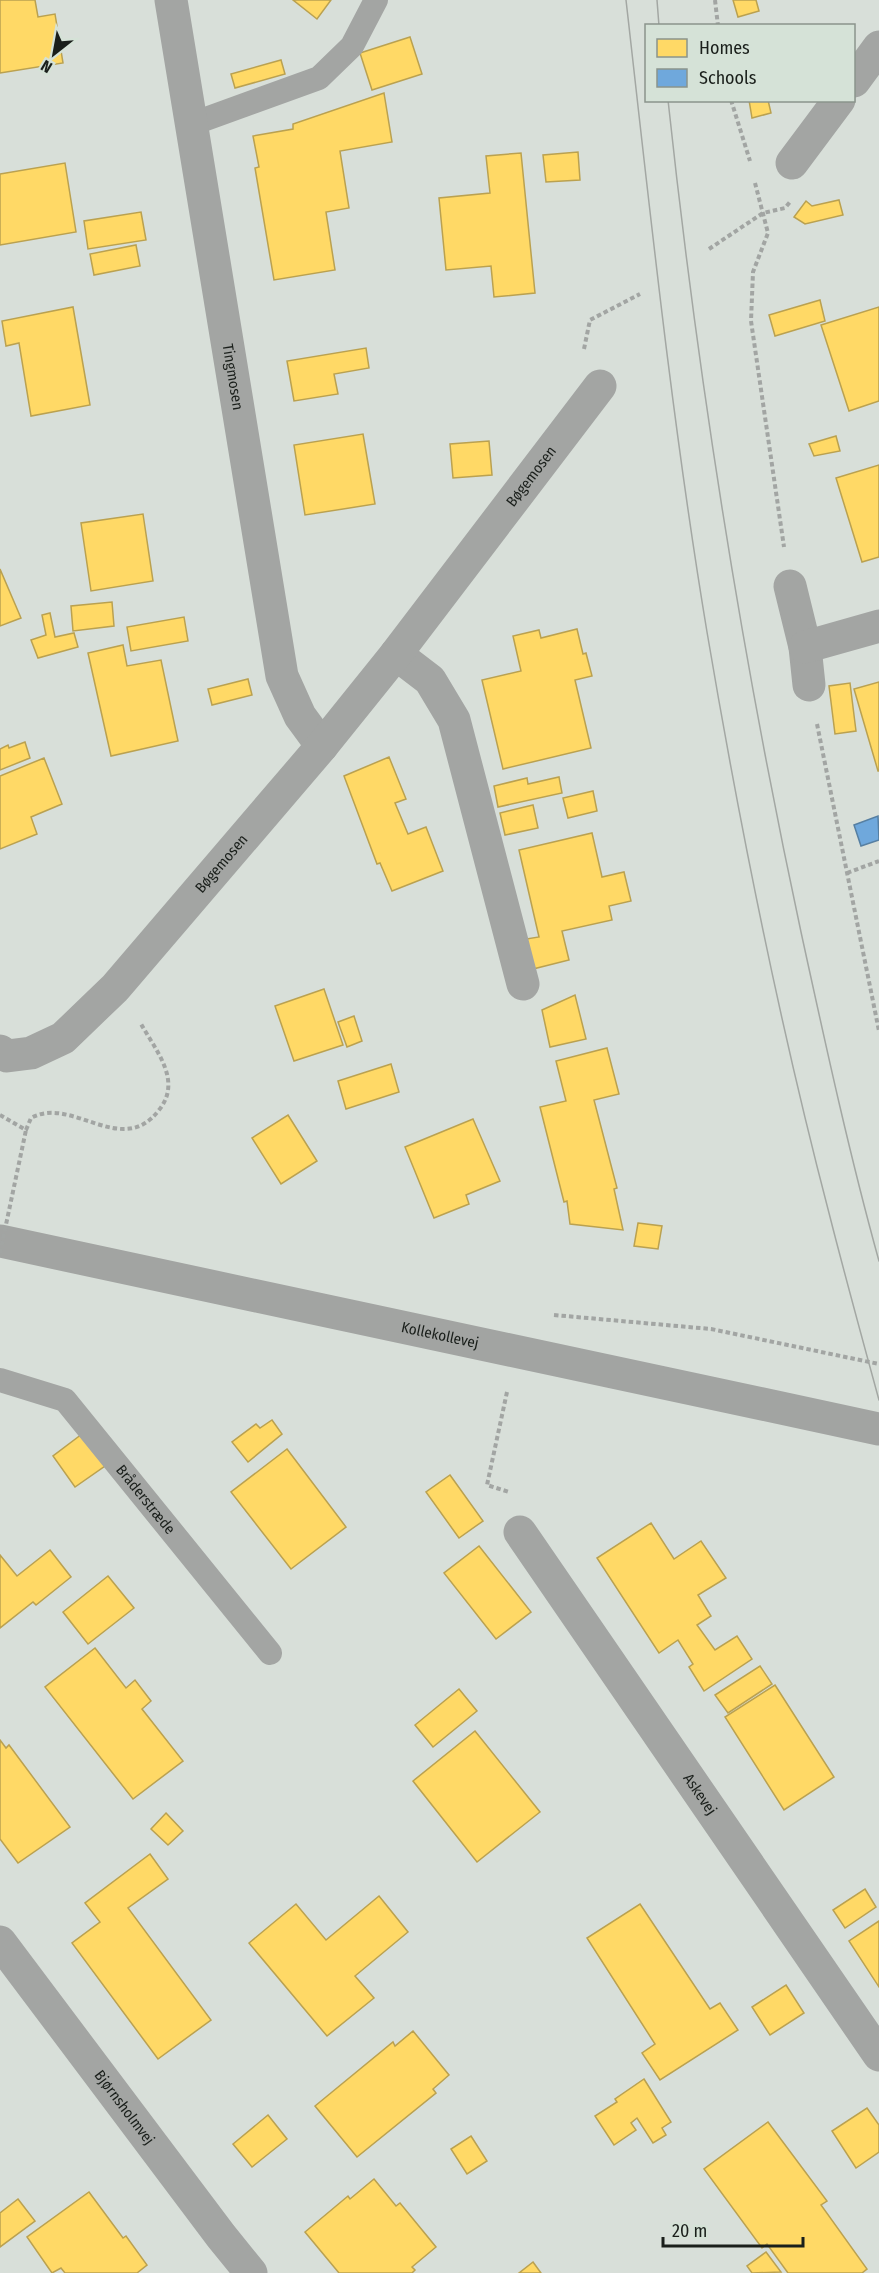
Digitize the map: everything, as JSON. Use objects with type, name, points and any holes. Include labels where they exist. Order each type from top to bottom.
[{"type":"street","name":"Tingmosen","points":[[171,0],[282,676],[300,716],[322,746]]},
{"type":"street","points":[[855,80],[879,47]]},
{"type":"street","points":[[792,164],[838,102]]},
{"type":"street","name":"Bøgemosen","points":[[16,1052],[63,1038],[115,988],[322,746],[396,654],[600,386]]},
{"type":"street","points":[[790,586],[805,647],[809,685]]},
{"type":"street","points":[[805,647],[879,626]]},
{"type":"street","points":[[396,654],[430,680],[454,720],[523,984]]},
{"type":"street","name":"Kollekollevej","points":[[0,1241],[879,1429]]},
{"type":"street","name":"Askevej","points":[[520,1532],[879,2055]]},
{"type":"street","name":"Bjørnsholmvej","points":[[0,1942],[251,2273]]},
{"type":"lane","points":[[192,124],[319,78],[352,46],[376,0]]},
{"type":"lane","name":"Bråderstræde","points":[[0,1380],[65,1400],[270,1653]]},
{"type":"path","points":[[715,0],[718,24]]},
{"type":"path","points":[[732,102],[752,170]]},
{"type":"path","points":[[754,178],[768,233],[753,272],[751,321],[790,586]]},
{"type":"path","points":[[709,249],[763,213]]},
{"type":"path","points":[[590,320],[640,294]]},
{"type":"path","points":[[809,685],[879,1031]]},
{"type":"path","points":[[848,873],[879,861]]},
{"type":"path","points":[[0,1253],[30,1118],[41,1112],[74,1117],[111,1128],[133,1130],[152,1121],[170,1089],[167,1070],[133,1008],[115,988]]},
{"type":"path","points":[[0,1115],[26,1130]]},
{"type":"path","points":[[0,1202],[12,1204]]},
{"type":"path","points":[[545,1314],[711,1329],[879,1364]]},
{"type":"path","points":[[487,1485],[507,1390]]},
{"type":"building: Homes","points":[[0,0],[35,0],[38,17],[55,14],[63,63],[0,73]]},
{"type":"building: Homes","points":[[293,0],[331,0],[317,19]]},
{"type":"building: Homes","points":[[733,0],[756,0],[759,11],[738,17]]},
{"type":"building: Homes","points":[[410,37],[422,74],[372,90],[360,53]]},
{"type":"building: Homes","points":[[281,60],[285,74],[235,88],[231,74]]},
{"type":"building: Homes","points":[[384,93],[392,142],[340,151],[349,208],[326,212],[335,270],[274,280],[255,168],[259,167],[253,136],[293,129],[293,124]]},
{"type":"building: Homes","points":[[749,102],[768,102],[771,113],[752,118]]},
{"type":"building: Homes","points":[[578,152],[580,180],[546,182],[543,155]]},
{"type":"building: Homes","points":[[521,153],[535,293],[494,297],[491,266],[446,270],[439,198],[490,193],[486,156]]},
{"type":"building: Homes","points":[[65,163],[76,232],[0,245],[0,174]]},
{"type":"building: Homes","points":[[839,200],[843,215],[805,224],[794,217],[806,201],[812,206]]},
{"type":"building: Homes","points":[[141,212],[146,240],[88,249],[84,221]]},
{"type":"building: Homes","points":[[136,245],[140,266],[94,275],[90,254]]},
{"type":"building: Homes","points":[[820,300],[825,321],[775,336],[769,315]]},
{"type":"building: Homes","points":[[73,307],[90,405],[31,416],[19,343],[6,346],[2,321]]},
{"type":"building: Homes","points":[[879,307],[879,401],[849,411],[821,325]]},
{"type":"building: Homes","points":[[366,348],[369,368],[334,374],[338,394],[294,401],[287,361]]},
{"type":"building: Homes","points":[[363,434],[375,504],[305,515],[294,445]]},
{"type":"building: Homes","points":[[836,436],[840,451],[814,456],[809,444]]},
{"type":"building: Homes","points":[[489,441],[492,475],[453,478],[450,444]]},
{"type":"building: Homes","points":[[879,465],[879,557],[862,562],[836,478]]},
{"type":"building: Homes","points":[[143,514],[153,581],[91,591],[81,523]]},
{"type":"building: Homes","points":[[0,569],[21,618],[0,626]]},
{"type":"building: Homes","points":[[112,602],[114,626],[73,631],[71,606]]},
{"type":"building: Homes","points":[[50,613],[55,637],[74,633],[78,647],[38,658],[31,640],[46,635],[42,615]]},
{"type":"building: Homes","points":[[184,617],[188,641],[131,651],[127,627]]},
{"type":"building: Homes","points":[[577,629],[583,654],[586,653],[592,676],[575,680],[591,748],[503,769],[482,680],[521,671],[513,636],[539,630],[541,638]]},
{"type":"building: Homes","points":[[123,645],[127,666],[161,660],[178,741],[111,756],[88,653]]},
{"type":"building: Homes","points":[[248,679],[252,695],[212,705],[208,689]]},
{"type":"building: Homes","points":[[879,682],[879,771],[878,771],[854,689]]},
{"type":"building: Homes","points":[[850,683],[856,731],[835,734],[829,686]]},
{"type":"building: Homes","points":[[25,742],[30,758],[0,770],[0,749]]},
{"type":"building: Homes","points":[[389,757],[406,799],[395,803],[408,834],[426,827],[443,871],[392,891],[380,863],[377,864],[344,776]]},
{"type":"building: Homes","points":[[44,758],[62,804],[31,817],[37,834],[0,849],[0,776]]},
{"type":"building: Homes","points":[[559,777],[562,793],[498,807],[494,786],[527,778],[528,784]]},
{"type":"building: Homes","points":[[593,791],[597,811],[568,818],[563,798]]},
{"type":"building: Homes","points":[[533,805],[538,828],[505,835],[500,813]]},
{"type":"building: Homes","points":[[592,833],[602,877],[624,872],[631,901],[609,906],[612,920],[562,931],[569,960],[533,969],[526,939],[539,937],[519,850]]},
{"type":"building: Homes","points":[[324,989],[343,1045],[294,1061],[275,1006]]},
{"type":"building: Homes","points":[[575,995],[586,1039],[550,1047],[542,1010]]},
{"type":"building: Homes","points":[[354,1016],[362,1041],[347,1047],[338,1022]]},
{"type":"building: Homes","points":[[607,1048],[619,1094],[594,1100],[617,1188],[614,1189],[623,1230],[570,1224],[567,1201],[564,1202],[540,1107],[566,1101],[556,1061]]},
{"type":"building: Homes","points":[[391,1064],[399,1092],[346,1109],[338,1081]]},
{"type":"building: Homes","points":[[288,1115],[317,1161],[281,1184],[252,1138]]},
{"type":"building: Homes","points":[[473,1119],[500,1181],[466,1195],[469,1204],[434,1218],[405,1147]]},
{"type":"building: Homes","points":[[638,1223],[662,1226],[658,1249],[634,1246]]},
{"type":"building: Homes","points":[[272,1420],[282,1434],[248,1462],[232,1442],[256,1424],[260,1428]]},
{"type":"building: Homes","points":[[82,1434],[105,1466],[75,1487],[53,1456]]},
{"type":"building: Homes","points":[[287,1449],[346,1527],[291,1569],[231,1492]]},
{"type":"building: Homes","points":[[450,1475],[483,1521],[459,1538],[426,1492]]},
{"type":"building: Homes","points":[[651,1523],[674,1559],[701,1541],[726,1578],[698,1595],[711,1616],[697,1625],[715,1650],[737,1636],[752,1659],[704,1691],[689,1667],[693,1664],[678,1640],[659,1653],[597,1558]]},
{"type":"building: Homes","points":[[479,1546],[531,1612],[496,1639],[444,1573]]},
{"type":"building: Homes","points":[[50,1550],[71,1577],[36,1605],[33,1602],[0,1628],[0,1555],[17,1576]]},
{"type":"building: Homes","points":[[108,1576],[134,1608],[88,1644],[63,1612]]},
{"type":"building: Homes","points":[[95,1648],[126,1688],[135,1680],[151,1701],[142,1709],[183,1761],[133,1799],[45,1687]]},
{"type":"building: Homes","points":[[760,1666],[772,1684],[728,1713],[715,1695]]},
{"type":"building: Homes","points":[[775,1685],[834,1777],[784,1810],[725,1717]]},
{"type":"building: Homes","points":[[459,1689],[477,1711],[433,1747],[415,1725]]},
{"type":"building: Homes","points":[[475,1731],[540,1812],[477,1862],[413,1781]]},
{"type":"building: Homes","points":[[0,1740],[6,1748],[9,1745],[70,1827],[18,1863],[0,1839]]},
{"type":"building: Homes","points":[[166,1813],[183,1831],[168,1845],[151,1829]]},
{"type":"building: Homes","points":[[150,1854],[168,1879],[128,1908],[211,2020],[158,2059],[72,1943],[100,1922],[85,1903]]},
{"type":"building: Homes","points":[[865,1889],[876,1907],[845,1928],[833,1910]]},
{"type":"building: Homes","points":[[379,1896],[408,1932],[355,1976],[374,1998],[327,2036],[249,1943],[296,1904],[326,1940]]},
{"type":"building: Homes","points":[[640,1904],[710,2009],[720,2003],[738,2030],[660,2080],[642,2053],[655,2044],[587,1938]]},
{"type":"building: Homes","points":[[879,1921],[879,1987],[849,1941]]},
{"type":"building: Homes","points":[[786,1985],[804,2013],[770,2035],[752,2007]]},
{"type":"building: Homes","points":[[413,2031],[449,2075],[433,2089],[436,2093],[357,2157],[315,2106],[393,2042],[395,2046]]},
{"type":"building: Homes","points":[[644,2079],[671,2122],[662,2128],[666,2135],[653,2143],[637,2118],[631,2123],[636,2130],[614,2145],[595,2116],[617,2102],[615,2099]]},
{"type":"building: Homes","points":[[867,2108],[879,2125],[879,2152],[856,2168],[832,2131]]},
{"type":"building: Homes","points":[[268,2115],[287,2139],[252,2167],[233,2144]]},
{"type":"building: Homes","points":[[768,2122],[827,2201],[821,2205],[867,2269],[862,2273],[788,2273],[767,2244],[762,2248],[704,2169]]},
{"type":"building: Homes","points":[[471,2136],[487,2161],[467,2174],[451,2149]]},
{"type":"building: Homes","points":[[374,2179],[396,2206],[400,2203],[436,2247],[412,2267],[415,2270],[412,2273],[339,2273],[305,2232],[348,2196],[350,2199]]},
{"type":"building: Homes","points":[[89,2192],[123,2238],[126,2236],[147,2265],[137,2273],[65,2273],[61,2268],[52,2273],[27,2237]]},
{"type":"building: Homes","points":[[18,2199],[35,2221],[0,2247],[0,2213]]},
{"type":"building: Homes","points":[[766,2252],[781,2272],[752,2273],[747,2266]]},
{"type":"building: Homes","points":[[533,2262],[541,2273],[519,2273]]},
{"type":"building: Schools","points":[[878,816],[879,840],[861,846],[854,825]]},
{"type":"tram line","points":[[626,0],[672,395],[694,553],[720,705],[747,851],[793,1069],[879,1400]]},
{"type":"tram line","points":[[657,0],[659,24]]},
{"type":"tram line","points":[[668,102],[693,309],[741,622],[801,932],[847,1138],[879,1261]]}]
